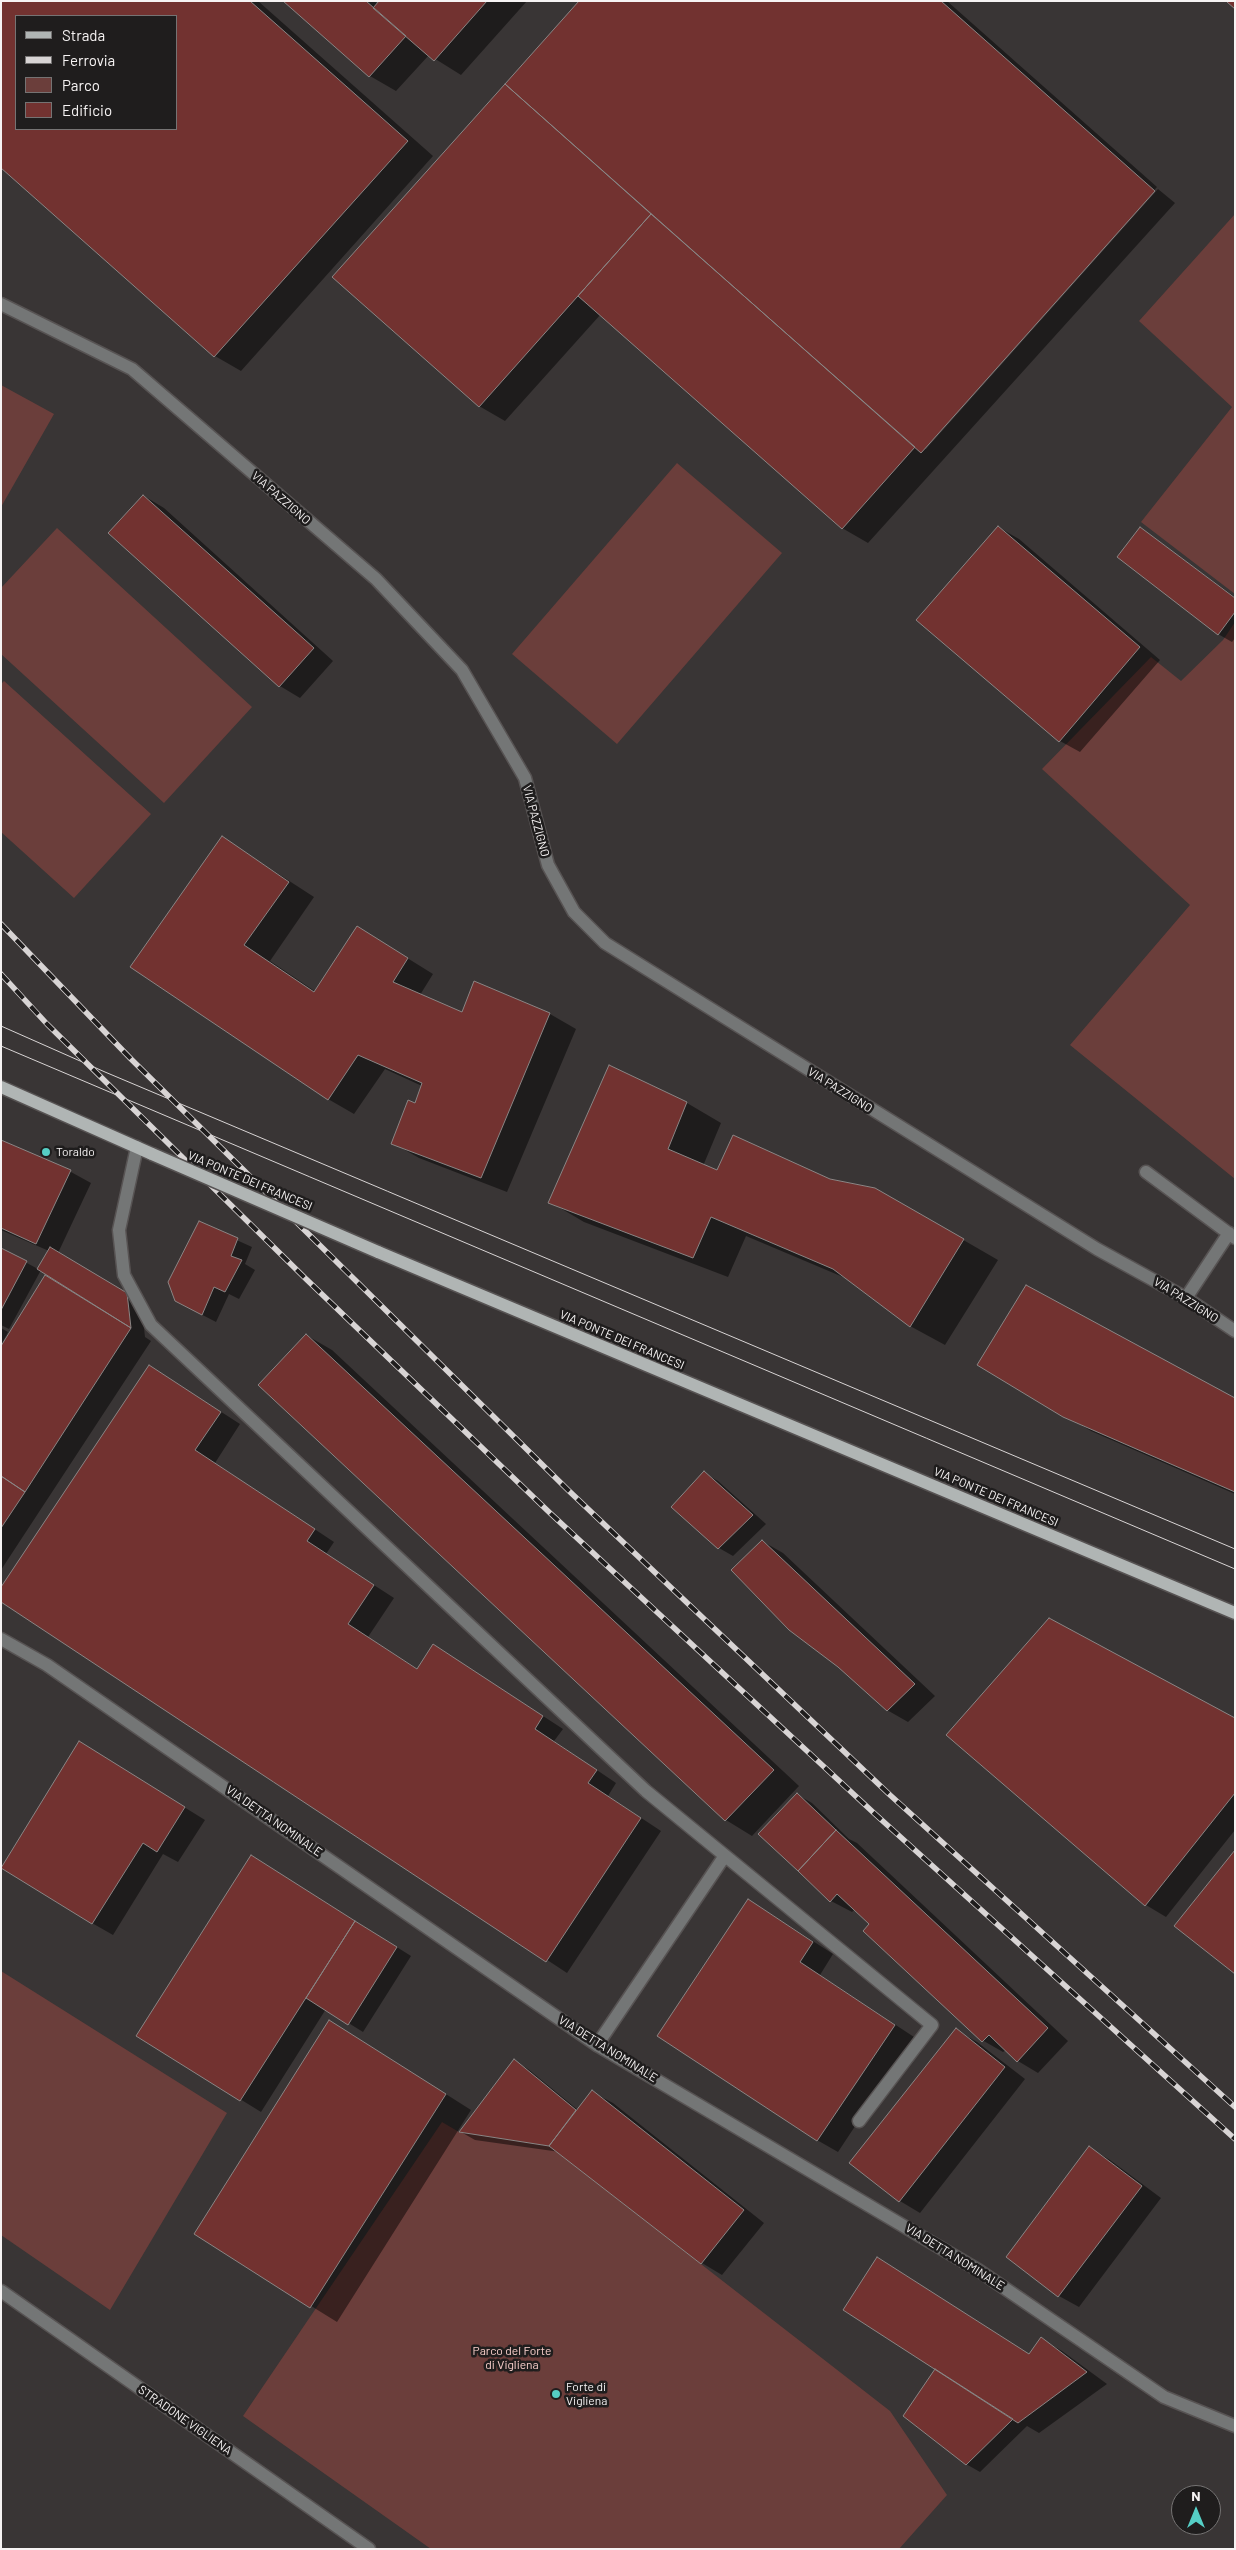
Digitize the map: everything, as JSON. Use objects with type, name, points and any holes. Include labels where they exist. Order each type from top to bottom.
[{"type":"main road","name":"VIA PONTE DEI FRANCESI","points":[[1,1087],[378,1252],[1235,1612]]},
{"type":"street","name":"VIA PAZZIGNO","points":[[1,304],[132,369],[376,579],[396,600],[462,670],[525,778],[548,865],[574,912],[605,943],[1097,1249],[1186,1298],[1235,1330]]},
{"type":"street","points":[[138,1147],[119,1230],[124,1274],[151,1325],[646,1790],[724,1857],[932,2025],[859,2121]]},
{"type":"street","points":[[1146,1172],[1232,1236],[1186,1298]]},
{"type":"street","name":"VIA DETTA NOMINALE","points":[[1,1639],[47,1665],[597,2045],[978,2270],[1164,2397],[1235,2426]]},
{"type":"street","points":[[597,2045],[724,1857]]},
{"type":"street","name":"STRADONE VIGLIENA","points":[[1,2291],[369,2549]]},
{"type":"green space","points":[[1235,214],[1235,594],[1141,522],[1232,407],[1139,321]]},
{"type":"green space","points":[[1,385],[54,414],[1,507]]},
{"type":"green space","points":[[677,463],[782,553],[617,744],[512,654]]},
{"type":"green space","points":[[57,528],[252,707],[164,803],[1,654],[1,588]]},
{"type":"green space","points":[[1235,622],[1235,1179],[1070,1045],[1190,905],[1042,769],[1151,657],[1181,681],[1223,640]]},
{"type":"green space","points":[[4,681],[151,814],[74,898],[1,832],[1,684]]},
{"type":"green space","points":[[1,1971],[227,2113],[110,2310],[1,2235]]},
{"type":"green space","name":"Parco del Forte di Vigliena","points":[[442,2122],[459,2132],[549,2146],[890,2411],[947,2495],[899,2549],[431,2549],[243,2416]]},
{"type":"building","points":[[1,1],[250,1],[408,141],[214,357],[1,168]]},
{"type":"building","points":[[283,1],[366,1],[406,36],[369,77]]},
{"type":"building","points":[[379,1],[487,1],[434,61],[373,8]]},
{"type":"building","points":[[579,1],[941,1],[1155,191],[921,453],[505,84]]},
{"type":"building","points":[[1227,1],[1235,1],[1235,9],[1227,2]]},
{"type":"building","points":[[505,84],[651,214],[479,407],[332,277]]},
{"type":"building","points":[[651,214],[915,447],[842,529],[578,296]]},
{"type":"building","points":[[143,495],[314,648],[279,687],[108,533]]},
{"type":"building","points":[[998,526],[1140,647],[1059,742],[916,620]]},
{"type":"building","points":[[1140,527],[1235,598],[1235,612],[1218,635],[1117,557]]},
{"type":"building","points":[[222,836],[289,882],[244,945],[314,992],[357,926],[408,958],[393,982],[462,1012],[474,981],[550,1013],[481,1178],[391,1144],[408,1100],[415,1103],[422,1083],[358,1055],[328,1100],[130,967]]},
{"type":"building","points":[[609,1065],[687,1102],[668,1149],[717,1170],[733,1135],[830,1179],[875,1188],[964,1239],[910,1327],[833,1269],[711,1217],[693,1258],[548,1203]]},
{"type":"building","points":[[1,1140],[71,1170],[36,1244],[1,1228]]},
{"type":"building","points":[[199,1221],[238,1238],[231,1256],[242,1260],[225,1292],[214,1287],[202,1315],[175,1301],[168,1282]]},
{"type":"building","points":[[50,1247],[127,1293],[131,1328],[37,1269]]},
{"type":"building","points":[[1,1248],[27,1261],[1,1310]]},
{"type":"building","points":[[45,1275],[131,1328],[25,1492],[1,1476],[1,1346]]},
{"type":"building","points":[[1026,1285],[1235,1398],[1235,1492],[1063,1417],[977,1365]]},
{"type":"building","points":[[306,1334],[774,1770],[725,1821],[258,1385]]},
{"type":"building","points":[[149,1365],[221,1412],[195,1450],[315,1529],[307,1541],[374,1585],[348,1624],[417,1669],[433,1644],[543,1716],[535,1729],[597,1770],[588,1783],[641,1818],[546,1962],[1,1602],[1,1587]]},
{"type":"building","points":[[704,1471],[753,1515],[718,1549],[671,1507]]},
{"type":"building","points":[[1,1476],[25,1492],[1,1528]]},
{"type":"building","points":[[762,1540],[915,1684],[887,1711],[838,1667],[789,1630],[731,1570]]},
{"type":"building","points":[[1049,1618],[1235,1718],[1235,1793],[1145,1906],[946,1735]]},
{"type":"building","points":[[79,1741],[185,1807],[157,1852],[143,1843],[92,1924],[1,1868]]},
{"type":"building","points":[[797,1793],[836,1830],[798,1871],[758,1834]]},
{"type":"building","points":[[836,1830],[1048,2028],[1017,2062],[989,2035],[982,2042],[863,1931],[869,1924],[837,1894],[830,1902],[798,1871]]},
{"type":"building","points":[[1235,1850],[1235,1974],[1174,1926]]},
{"type":"building","points":[[251,1855],[355,1921],[240,2101],[136,2036]]},
{"type":"building","points":[[748,1899],[813,1942],[800,1962],[895,2025],[817,2141],[657,2036]]},
{"type":"building","points":[[355,1921],[397,1947],[348,2025],[306,1998]]},
{"type":"building","points":[[329,2020],[446,2094],[310,2308],[194,2234]]},
{"type":"building","points":[[956,2028],[1005,2067],[899,2202],[849,2163]]},
{"type":"building","points":[[514,2059],[576,2110],[549,2146],[459,2132]]},
{"type":"building","points":[[592,2090],[744,2210],[701,2264],[549,2146]]},
{"type":"building","points":[[1089,2146],[1142,2186],[1058,2297],[1006,2257]]},
{"type":"building","points":[[877,2257],[1029,2354],[1041,2337],[1087,2372],[1018,2423],[843,2310]]},
{"type":"building","points":[[935,2369],[1013,2419],[966,2465],[903,2416]]},
{"type":"tram line","points":[[1,1026],[105,1072],[1235,1549]]},
{"type":"tram line","points":[[1,1046],[1235,1569]]},
{"type":"railway","points":[[1,924],[131,1059],[568,1490],[890,1795],[1235,2107]]},
{"type":"railway","points":[[1,974],[47,1024],[305,1278],[550,1513],[875,1814],[1235,2139]]},
{"type":"place","name":"Toraldo","points":[[46,1152]]},
{"type":"place","name":"Forte di Vigliena","points":[[556,2394]]}]
